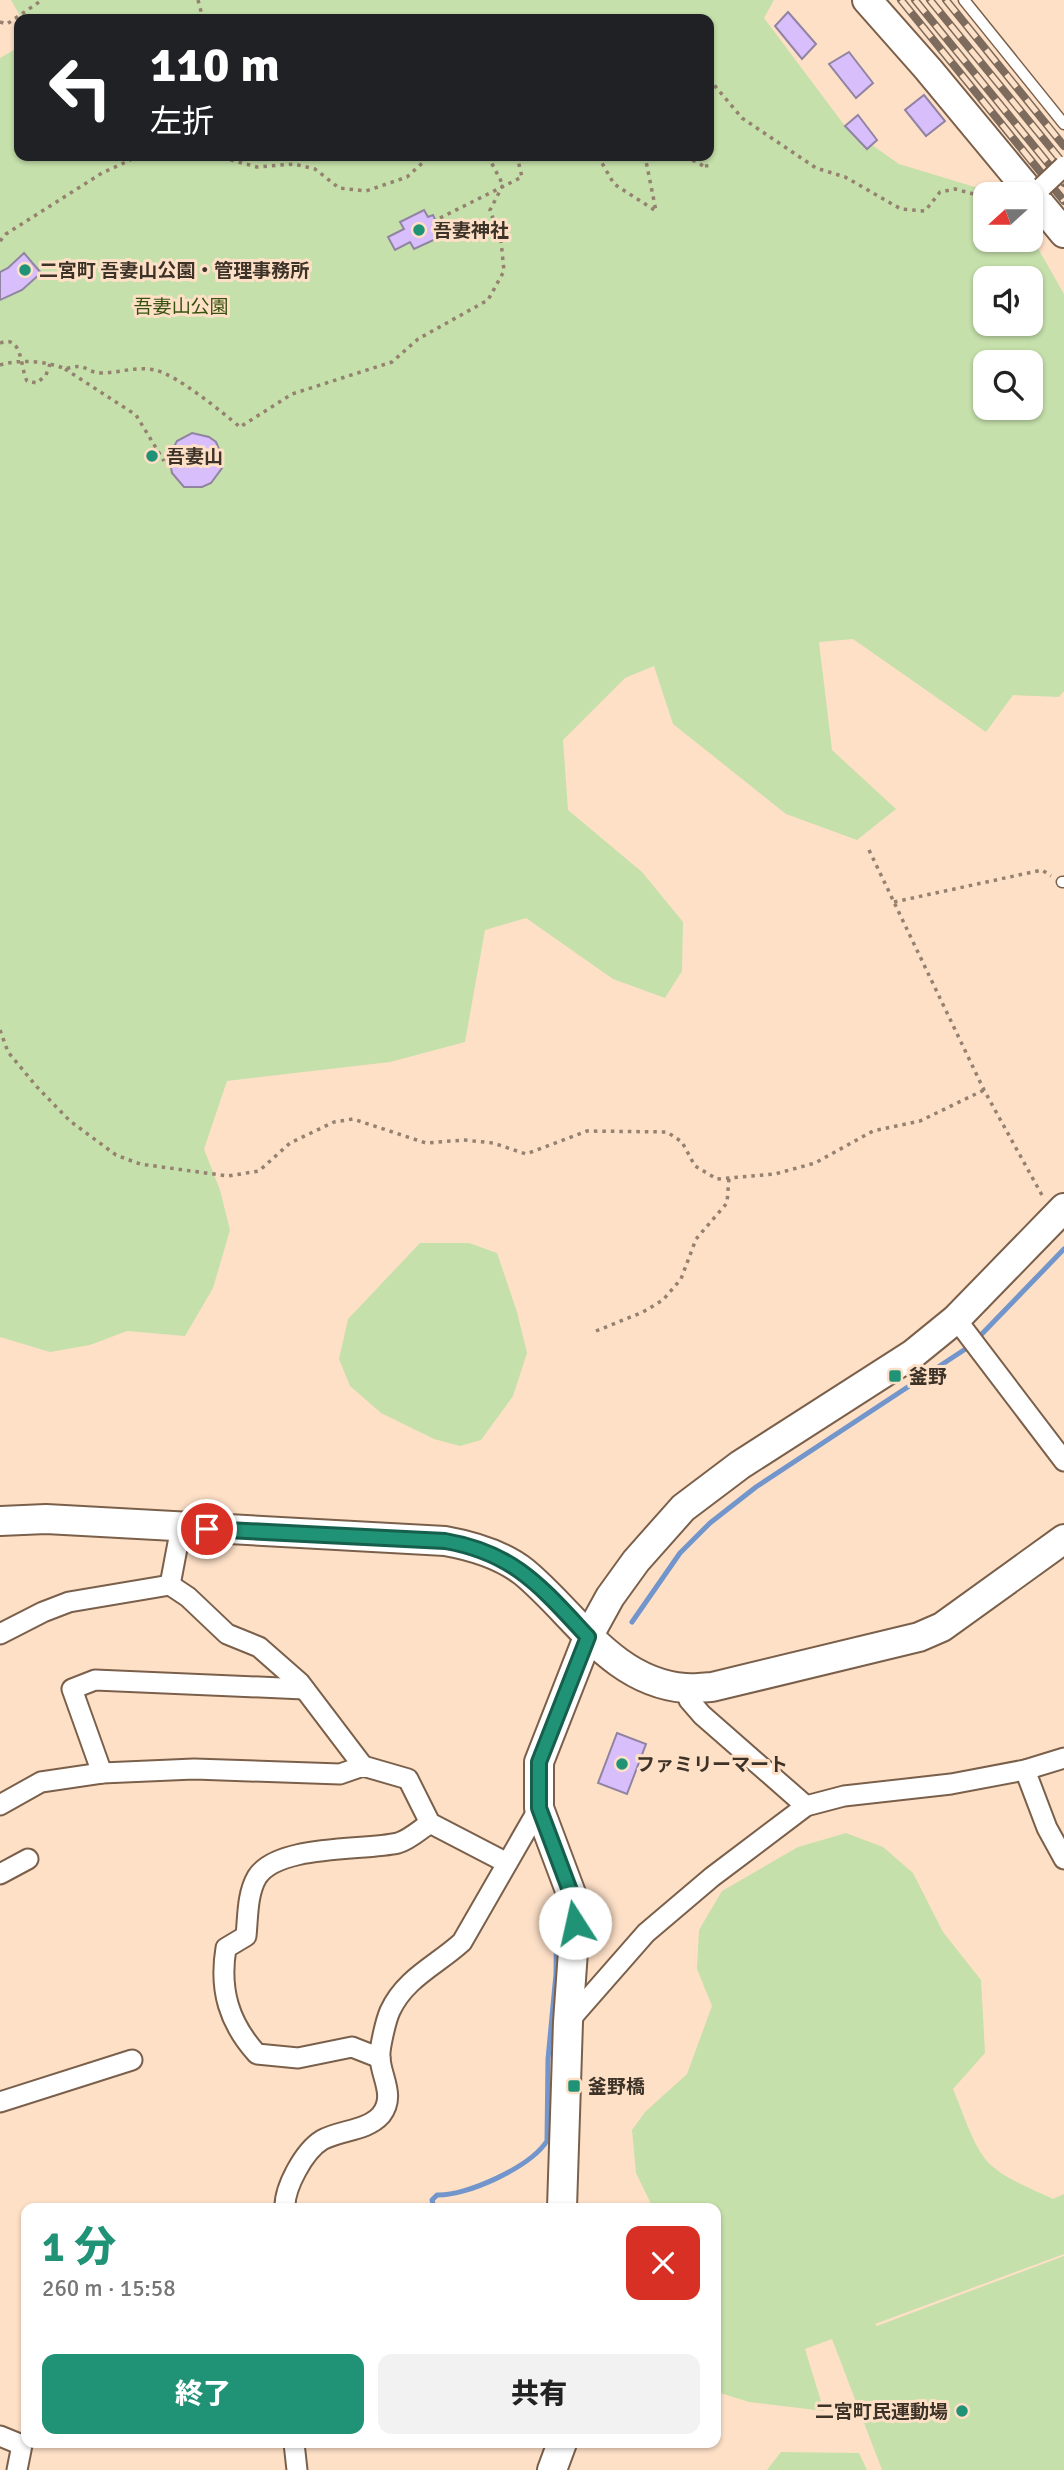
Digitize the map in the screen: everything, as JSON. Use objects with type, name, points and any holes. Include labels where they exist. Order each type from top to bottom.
[{"type":"street","points":[[867,0],[1064,233]]},
{"type":"street","points":[[1043,186],[1064,166]]},
{"type":"street","points":[[562,2203],[568,2022],[575,1923],[572,1896],[539,1808],[539,1762],[588,1637],[610,1597],[636,1561],[683,1508],[740,1465],[960,1324],[1062,1212]]},
{"type":"street","points":[[960,1324],[1064,1461]]},
{"type":"street","points":[[0,1521],[46,1519],[445,1541],[471,1546],[497,1556],[522,1571],[614,1660],[651,1681],[685,1688],[712,1687],[919,1637],[942,1627],[1064,1539]]},
{"type":"street","points":[[170,1585],[181,1527]]},
{"type":"street","points":[[0,1634],[69,1602],[170,1585],[188,1597],[227,1634],[260,1647],[304,1689],[363,1766]]},
{"type":"street","points":[[102,1773],[72,1689],[95,1681],[304,1689]]},
{"type":"street","points":[[685,1688],[689,1700],[702,1715],[806,1806]]},
{"type":"street","points":[[568,2022],[646,1933],[712,1877],[806,1806],[844,1796],[951,1784],[1025,1770],[1064,1758]]},
{"type":"street","points":[[0,1805],[41,1782],[102,1773],[194,1769],[341,1774],[363,1766],[408,1779],[430,1823],[507,1863]]},
{"type":"street","points":[[1025,1770],[1047,1828],[1064,1859]]},
{"type":"street","points":[[285,2203],[291,2180],[309,2153],[322,2140],[370,2123],[381,2114],[386,2102],[387,2083],[380,2058],[389,2013],[414,1978],[444,1959],[463,1942],[539,1808]]},
{"type":"street","points":[[380,2058],[352,2047],[298,2058],[257,2054],[240,2035],[224,1993],[223,1967],[226,1948],[246,1936],[250,1897],[258,1875],[276,1863],[311,1851],[401,1843],[430,1823]]},
{"type":"street","points":[[0,1874],[28,1859]]},
{"type":"street","points":[[0,2102],[132,2060]]},
{"type":"street","points":[[0,2436],[21,2445]]},
{"type":"street","points":[[17,2470],[21,2448]]},
{"type":"street","points":[[295,2448],[297,2470]]},
{"type":"street","points":[[552,2470],[560,2448]]},
{"type":"lane","points":[[964,0],[1064,124]]},
{"type":"path","points":[[22,14],[42,0]]},
{"type":"path","points":[[714,85],[742,118],[816,168],[845,177],[901,209],[925,211],[940,192],[955,189],[973,194]]},
{"type":"path","points":[[0,241],[6,234],[72,191],[128,161]]},
{"type":"path","points":[[234,161],[257,167],[294,164],[315,169],[340,188],[366,191],[407,177],[425,161]]},
{"type":"path","points":[[491,161],[503,185]]},
{"type":"path","points":[[440,218],[522,177],[518,161]]},
{"type":"path","points":[[601,161],[614,184],[656,211],[646,161]]},
{"type":"path","points":[[694,161],[707,168],[706,161]]},
{"type":"path","points":[[65,369],[79,364],[99,373],[128,368],[157,370],[209,402],[240,427],[292,394],[392,362],[418,340],[488,300],[504,271],[501,241],[490,210],[503,185]]},
{"type":"path","points":[[0,342],[12,341],[17,346],[24,376],[31,383],[42,380],[50,364]]},
{"type":"path","points":[[0,365],[10,362],[50,364],[65,369],[136,415],[164,461]]},
{"type":"path","points":[[869,850],[984,1090],[1044,1198],[1062,1212]]},
{"type":"path","points":[[894,902],[1041,870],[1063,882]]},
{"type":"path","points":[[0,1030],[8,1052],[37,1087],[70,1121],[116,1155],[140,1164],[228,1176],[259,1171],[290,1143],[334,1122],[353,1119],[426,1143],[464,1140],[493,1143],[526,1154],[587,1131],[667,1132],[682,1142],[695,1166],[718,1179],[775,1174],[815,1163],[873,1131],[920,1121],[984,1090]]},
{"type":"path","points":[[596,1331],[643,1312],[663,1300],[681,1279],[696,1238],[727,1203],[729,1178]]},
{"type":"green space","name":"吾妻山公園","points":[[11,0],[774,0],[764,18],[845,126],[899,164],[973,186],[973,252],[1040,252],[1064,294],[1064,691],[1059,697],[1013,695],[986,732],[853,639],[819,642],[832,750],[896,809],[857,840],[786,814],[673,724],[654,666],[625,678],[563,740],[568,810],[642,872],[683,922],[682,971],[665,998],[613,979],[526,918],[485,930],[465,1042],[390,1062],[227,1081],[204,1149],[220,1190],[230,1230],[213,1288],[185,1336],[127,1331],[90,1345],[50,1352],[0,1337],[0,58],[14,50],[14,161],[714,161],[714,14],[19,14]]},
{"type":"green space","points":[[420,1243],[469,1243],[497,1253],[517,1312],[527,1353],[513,1396],[481,1440],[460,1446],[434,1439],[381,1413],[350,1386],[339,1359],[348,1319]]},
{"type":"green space","points":[[846,1833],[883,1847],[913,1873],[943,1932],[981,1980],[985,2053],[953,2089],[972,2135],[986,2160],[1001,2173],[1053,2199],[1064,2194],[1064,2254],[875,2324],[877,2326],[1064,2256],[1064,2470],[882,2470],[832,2339],[805,2349],[824,2411],[749,2402],[721,2393],[721,2203],[651,2203],[636,2173],[632,2130],[645,2112],[687,2074],[712,2006],[697,1969],[699,1930],[722,1891],[798,1847]]},
{"type":"green space","points":[[781,2452],[859,2453],[867,2470],[767,2470]]},
{"type":"building","points":[[788,12],[816,44],[802,59],[775,26]]},
{"type":"building","points":[[849,52],[873,83],[856,98],[829,64]]},
{"type":"building","points":[[924,95],[945,121],[926,136],[905,110]]},
{"type":"building","points":[[858,115],[877,140],[867,149],[845,126]]},
{"type":"building","name":"吾妻神社","points":[[424,210],[428,217],[433,215],[439,228],[434,230],[438,238],[414,249],[410,242],[395,250],[388,237],[404,229],[400,222]]},
{"type":"building","points":[[24,253],[41,273],[22,290],[0,300],[0,272]]},
{"type":"building","points":[[192,433],[209,437],[216,442],[223,459],[222,468],[211,483],[202,487],[184,487],[172,473],[169,456],[177,441]]},
{"type":"building","name":"ファミリーマート","points":[[617,1733],[646,1744],[627,1794],[598,1783]]},
{"type":"waterway","points":[[977,1339],[1064,1249]]},
{"type":"waterway","points":[[632,1622],[680,1553],[710,1523],[756,1487],[970,1346]]},
{"type":"waterway","points":[[433,2203],[437,2195],[464,2191],[513,2170],[539,2151],[547,2141],[548,2059],[556,1974],[557,1893]]},
{"type":"railway","points":[[901,0],[1064,201]]},
{"type":"railway","points":[[915,0],[1064,183]]},
{"type":"railway","points":[[930,0],[1064,164]]},
{"type":"railway","points":[[946,0],[1064,146]]},
{"type":"place","name":"吾妻神社","points":[[419,230]]},
{"type":"place","name":"二宮町 吾妻山公園・管理事務所","points":[[25,270]]},
{"type":"place","name":"吾妻山","points":[[152,456]]},
{"type":"place","name":"釜野","points":[[895,1376]]},
{"type":"place","name":"ファミリーマート","points":[[622,1764]]},
{"type":"place","name":"釜野橋","points":[[574,2086]]},
{"type":"place","name":"二宮町民運動場","points":[[962,2411]]},
{"type":"route","points":[[207,1529],[445,1541],[471,1546],[497,1556],[522,1571],[588,1637],[539,1762],[539,1808],[572,1896],[575,1923]]}]
